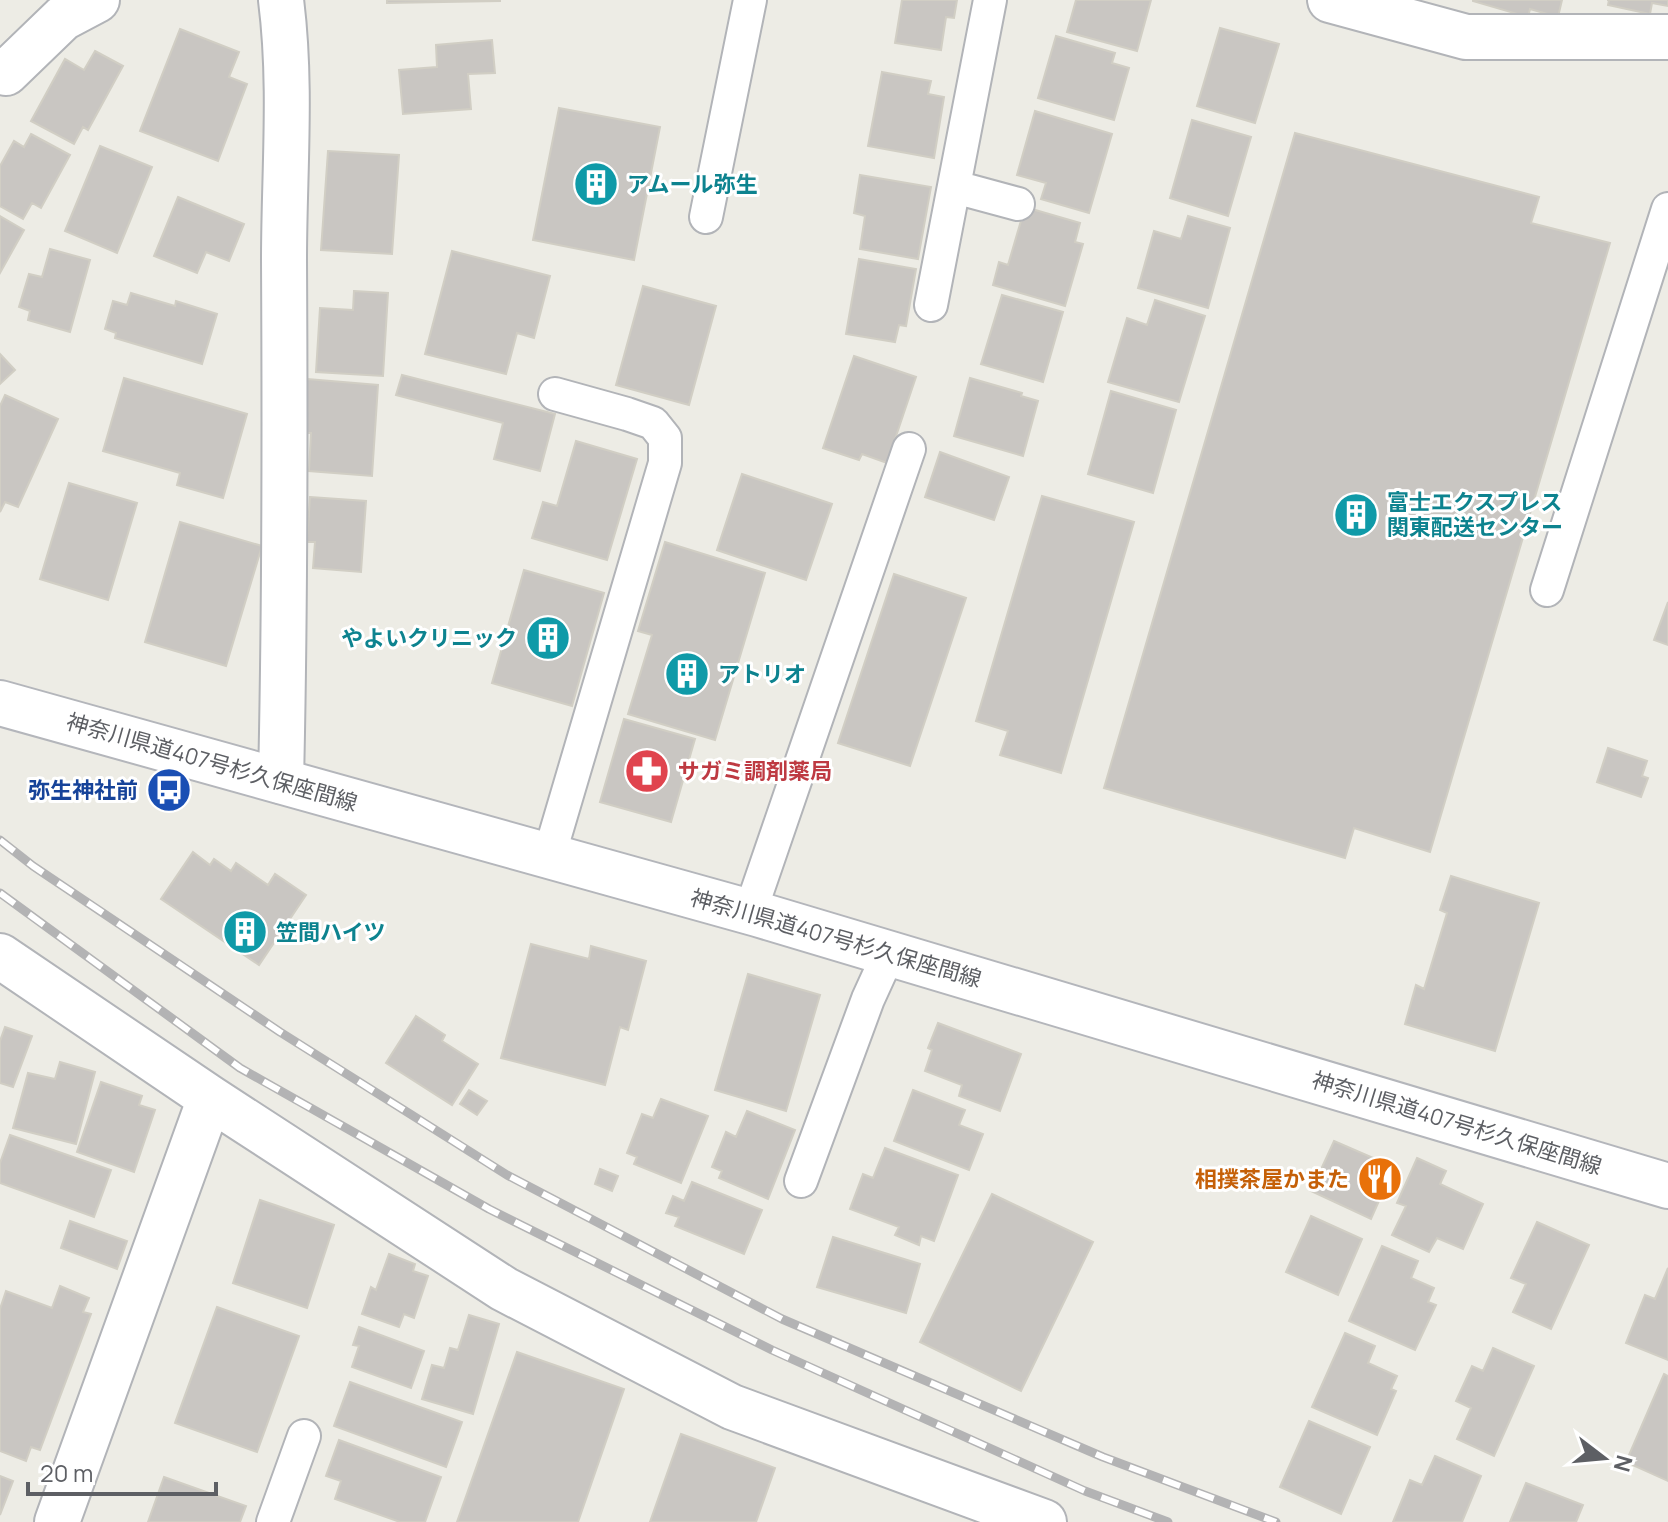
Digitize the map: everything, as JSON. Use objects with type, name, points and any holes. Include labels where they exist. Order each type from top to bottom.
[{"type":"street","points":[[6,73],[63,18],[97,0]]},
{"type":"street","points":[[281,0],[287,79],[281,781]]},
{"type":"street","points":[[1330,0],[1415,11],[1466,37],[1668,37]]},
{"type":"street","name":"神奈川県道407号杉久保座間線","points":[[0,703],[750,912],[1668,1186]]},
{"type":"street","points":[[0,956],[210,1098],[504,1289],[732,1407],[1044,1522]]},
{"type":"street","points":[[57,1522],[210,1098]]},
{"type":"lane","points":[[706,217],[750,0]]},
{"type":"lane","points":[[931,305],[990,0]]},
{"type":"lane","points":[[955,187],[1018,204]]},
{"type":"lane","points":[[1547,590],[1668,209]]},
{"type":"lane","points":[[549,856],[665,463],[665,438],[653,423],[555,394]]},
{"type":"lane","points":[[750,912],[909,449]]},
{"type":"lane","points":[[801,1181],[868,999],[889,953]]},
{"type":"lane","points":[[273,1522],[304,1436]]},
{"type":"building","points":[[387,0],[500,0],[500,1],[387,3]]},
{"type":"building","points":[[902,0],[957,0],[954,18],[946,17],[941,50],[895,43]]},
{"type":"building","points":[[1076,0],[1151,0],[1137,51],[1067,32]]},
{"type":"building","points":[[1473,0],[1562,0],[1558,17],[1530,9],[1528,17]]},
{"type":"building","points":[[1609,0],[1668,0],[1668,6],[1652,3],[1650,14],[1608,5]]},
{"type":"building","points":[[1220,28],[1279,44],[1255,123],[1197,106]]},
{"type":"building","points":[[180,29],[239,52],[229,77],[247,84],[218,161],[140,131]]},
{"type":"building","points":[[1056,36],[1115,53],[1112,63],[1129,68],[1114,120],[1038,98]]},
{"type":"building","points":[[492,40],[495,73],[468,74],[471,109],[403,114],[399,70],[437,67],[436,45]]},
{"type":"building","points":[[95,51],[123,66],[88,130],[83,127],[74,144],[31,121],[65,59],[84,70]]},
{"type":"building","points":[[882,72],[931,81],[928,94],[944,97],[934,158],[868,146]]},
{"type":"building","name":"アムール弥生","points":[[559,108],[660,127],[634,260],[533,240]]},
{"type":"building","points":[[1035,111],[1112,134],[1089,213],[1041,199],[1046,183],[1017,175]]},
{"type":"building","points":[[1192,120],[1251,137],[1228,216],[1170,198]]},
{"type":"building","name":"富士エクスプレス 関東配送センター","points":[[1295,133],[1539,197],[1531,223],[1610,243],[1430,852],[1354,828],[1345,858],[1104,788]]},
{"type":"building","points":[[31,134],[70,155],[41,208],[32,203],[23,219],[0,206],[0,166],[14,141],[24,147]]},
{"type":"building","points":[[100,146],[152,167],[117,253],[65,231]]},
{"type":"building","points":[[328,151],[399,155],[392,254],[321,250]]},
{"type":"building","points":[[860,175],[931,187],[918,259],[860,249],[865,216],[854,213]]},
{"type":"building","points":[[178,197],[244,224],[229,261],[206,252],[197,273],[154,256]]},
{"type":"building","points":[[1025,207],[1080,223],[1075,242],[1083,244],[1065,306],[993,285],[999,262],[1008,265]]},
{"type":"building","points":[[0,216],[24,230],[0,273]]},
{"type":"building","points":[[1188,216],[1230,228],[1208,308],[1138,288],[1154,231],[1181,239]]},
{"type":"building","points":[[50,249],[90,260],[70,332],[28,320],[30,311],[19,307],[29,274],[42,277]]},
{"type":"building","points":[[452,251],[550,276],[534,338],[517,333],[506,374],[425,354]]},
{"type":"building","points":[[859,259],[916,269],[906,326],[899,325],[895,342],[846,334]]},
{"type":"building","points":[[643,286],[716,306],[689,405],[616,385]]},
{"type":"building","points":[[354,291],[388,293],[383,376],[316,372],[320,308],[353,310]]},
{"type":"building","points":[[131,293],[175,306],[176,301],[217,314],[202,364],[115,338],[116,333],[105,329],[113,301],[127,305]]},
{"type":"building","points":[[1002,295],[1063,312],[1043,382],[981,364]]},
{"type":"building","points":[[1155,300],[1205,316],[1179,402],[1108,382],[1127,318],[1147,325]]},
{"type":"building","points":[[0,354],[15,370],[0,384]]},
{"type":"building","points":[[854,356],[916,377],[887,463],[862,454],[859,460],[823,448]]},
{"type":"building","points":[[402,375],[555,414],[540,471],[494,459],[503,423],[396,395]]},
{"type":"building","points":[[124,378],[247,414],[223,498],[177,485],[180,473],[103,451]]},
{"type":"building","points":[[970,378],[1022,393],[1021,396],[1038,401],[1023,456],[954,436]]},
{"type":"building","points":[[307,379],[378,385],[372,476],[309,471],[311,433],[304,433]]},
{"type":"building","points":[[1111,391],[1176,410],[1153,493],[1088,474]]},
{"type":"building","points":[[5,395],[58,419],[18,507],[5,502],[0,512],[0,406]]},
{"type":"building","points":[[576,441],[637,459],[607,560],[532,538],[543,502],[557,506]]},
{"type":"building","points":[[940,452],[1009,477],[994,520],[925,497]]},
{"type":"building","points":[[742,474],[832,504],[806,580],[717,550]]},
{"type":"building","points":[[69,483],[137,503],[108,600],[40,579]]},
{"type":"building","points":[[1042,496],[1134,522],[1061,773],[1000,755],[1008,731],[976,721]]},
{"type":"building","points":[[310,497],[366,501],[361,572],[313,568],[315,542],[307,542]]},
{"type":"building","points":[[180,522],[262,546],[226,666],[145,642]]},
{"type":"building","name":"アトリオ","points":[[665,542],[765,573],[715,740],[628,714],[652,635],[638,631]]},
{"type":"building","name":"やよいクリニック","points":[[524,570],[604,593],[572,706],[492,683]]},
{"type":"building","points":[[894,574],[966,598],[910,766],[838,743]]},
{"type":"building","points":[[1668,602],[1668,645],[1654,640]]},
{"type":"building","name":"サガミ調剤薬局","points":[[624,719],[695,739],[671,822],[600,802]]},
{"type":"building","points":[[1608,748],[1647,761],[1642,776],[1648,778],[1641,797],[1597,782]]},
{"type":"building","name":"笠間ハイツ","points":[[193,852],[210,865],[214,859],[231,871],[236,863],[268,885],[275,874],[306,895],[259,965],[161,899]]},
{"type":"building","points":[[1451,876],[1539,903],[1495,1051],[1405,1024],[1416,985],[1424,989],[1447,913],[1440,910]]},
{"type":"building","points":[[531,944],[589,959],[591,946],[646,961],[628,1030],[620,1027],[605,1085],[501,1058]]},
{"type":"building","points":[[748,974],[820,995],[786,1111],[715,1090]]},
{"type":"building","points":[[416,1016],[445,1035],[442,1041],[478,1064],[452,1105],[386,1063]]},
{"type":"building","points":[[938,1023],[1021,1054],[1000,1111],[959,1096],[962,1085],[925,1071],[932,1050],[928,1048]]},
{"type":"building","points":[[5,1027],[32,1036],[13,1087],[0,1083],[0,1041]]},
{"type":"building","points":[[60,1062],[95,1072],[76,1144],[13,1128],[28,1073],[55,1079]]},
{"type":"building","points":[[101,1082],[142,1096],[139,1105],[155,1110],[134,1172],[77,1152]]},
{"type":"building","points":[[469,1090],[487,1101],[477,1115],[460,1104]]},
{"type":"building","points":[[913,1090],[965,1110],[959,1125],[983,1134],[969,1170],[894,1141]]},
{"type":"building","points":[[661,1099],[708,1116],[681,1183],[634,1164],[637,1157],[627,1153],[642,1114],[653,1118]]},
{"type":"building","points":[[747,1111],[795,1130],[768,1199],[719,1178],[722,1171],[712,1167],[726,1132],[736,1137]]},
{"type":"building","points":[[10,1135],[111,1170],[94,1217],[0,1183],[0,1163]]},
{"type":"building","points":[[1334,1141],[1394,1167],[1371,1219],[1311,1191]]},
{"type":"building","points":[[885,1148],[958,1175],[934,1241],[921,1236],[919,1245],[895,1235],[899,1227],[850,1209],[863,1174],[873,1178]]},
{"type":"building","points":[[1417,1158],[1446,1171],[1440,1184],[1483,1204],[1463,1249],[1437,1238],[1429,1252],[1392,1235],[1406,1206],[1397,1203]]},
{"type":"building","points":[[600,1169],[618,1176],[612,1191],[595,1184]]},
{"type":"building","points":[[692,1182],[762,1210],[744,1254],[675,1226],[679,1217],[666,1213],[673,1196],[684,1201]]},
{"type":"building","points":[[992,1194],[1093,1242],[1021,1391],[920,1342]]},
{"type":"building","points":[[260,1200],[334,1225],[307,1308],[233,1283]]},
{"type":"building","points":[[1311,1216],[1362,1239],[1338,1295],[1286,1272]]},
{"type":"building","points":[[70,1221],[127,1241],[117,1269],[61,1248]]},
{"type":"building","points":[[1537,1222],[1589,1245],[1551,1329],[1513,1312],[1526,1284],[1511,1278]]},
{"type":"building","points":[[833,1237],[920,1264],[906,1313],[817,1287]]},
{"type":"building","points":[[1382,1246],[1418,1261],[1411,1278],[1434,1288],[1428,1302],[1436,1305],[1415,1350],[1349,1321]]},
{"type":"building","points":[[389,1254],[415,1264],[413,1271],[428,1276],[414,1318],[404,1314],[399,1327],[362,1314],[371,1287],[376,1290]]},
{"type":"building","points":[[1668,1268],[1668,1360],[1626,1343],[1645,1295],[1655,1299]]},
{"type":"building","points":[[60,1286],[89,1298],[83,1312],[91,1314],[40,1450],[31,1447],[26,1461],[0,1451],[0,1309],[6,1291],[52,1308]]},
{"type":"building","points":[[217,1307],[299,1336],[257,1452],[175,1423]]},
{"type":"building","points":[[469,1315],[499,1324],[473,1414],[422,1399],[432,1365],[444,1368],[450,1348],[458,1350]]},
{"type":"building","points":[[359,1327],[424,1351],[411,1388],[352,1367],[359,1346],[353,1345]]},
{"type":"building","points":[[1345,1333],[1375,1346],[1368,1363],[1397,1376],[1391,1389],[1396,1391],[1377,1435],[1312,1407]]},
{"type":"building","points":[[1493,1348],[1534,1366],[1494,1456],[1457,1439],[1471,1408],[1456,1401],[1472,1366],[1483,1371]]},
{"type":"building","points":[[517,1352],[624,1389],[578,1522],[457,1522]]},
{"type":"building","points":[[1664,1374],[1668,1376],[1668,1481],[1626,1462]]},
{"type":"building","points":[[350,1382],[462,1422],[446,1467],[334,1426]]},
{"type":"building","points":[[1309,1421],[1370,1447],[1341,1514],[1280,1487]]},
{"type":"building","points":[[681,1434],[775,1468],[756,1522],[650,1522]]},
{"type":"building","points":[[339,1440],[441,1477],[425,1522],[400,1522],[335,1499],[341,1481],[326,1476]]},
{"type":"building","points":[[1435,1456],[1481,1476],[1462,1522],[1393,1522],[1410,1480],[1422,1485]]},
{"type":"building","points":[[0,1476],[13,1481],[0,1515]]},
{"type":"building","points":[[164,1477],[246,1506],[240,1522],[148,1522]]},
{"type":"building","points":[[1526,1483],[1583,1505],[1576,1522],[1510,1522]]},
{"type":"railway","points":[[0,840],[33,866],[280,1032],[507,1175],[782,1319],[1103,1457],[1276,1522]]},
{"type":"railway","points":[[0,893],[240,1068],[489,1209],[772,1350],[1085,1491],[1168,1522]]},
{"type":"place","name":"アムール弥生","points":[[596,184]]},
{"type":"place","name":"富士エクスプレス 関東配送センター","points":[[1356,515]]},
{"type":"place","name":"やよいクリニック","points":[[548,638]]},
{"type":"place","name":"アトリオ","points":[[687,674]]},
{"type":"place","name":"サガミ調剤薬局","points":[[647,771]]},
{"type":"place","name":"弥生神社前","points":[[169,790]]},
{"type":"place","name":"笠間ハイツ","points":[[245,932]]},
{"type":"place","name":"相撲茶屋かまた","points":[[1380,1179]]}]
